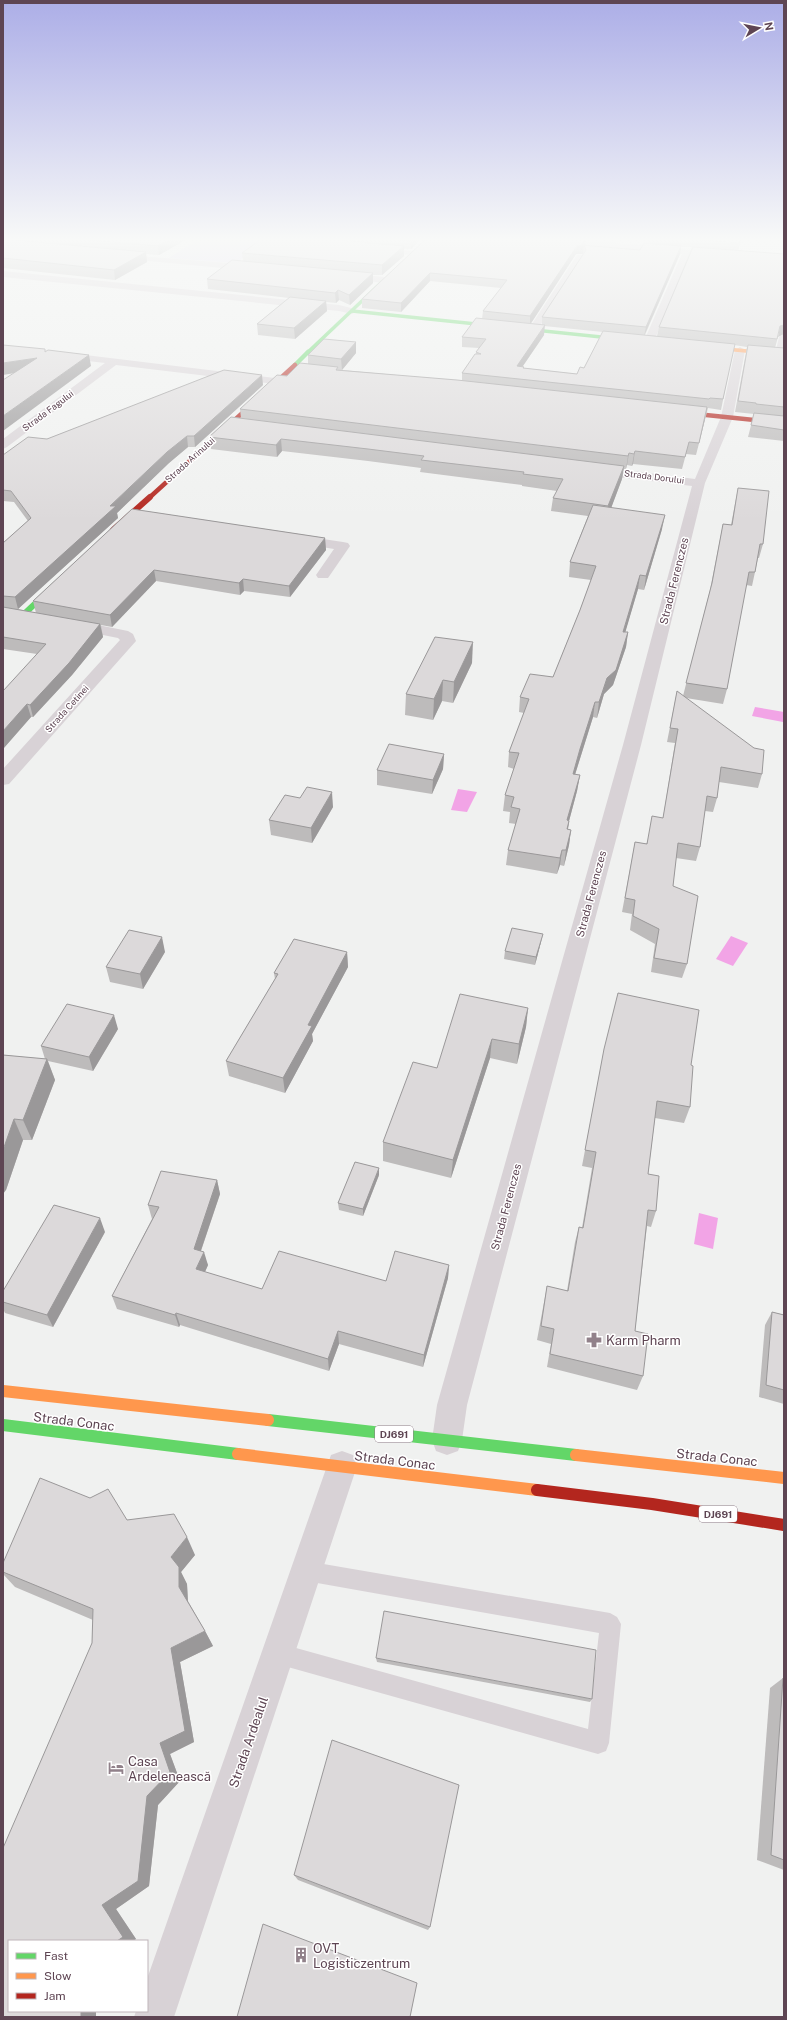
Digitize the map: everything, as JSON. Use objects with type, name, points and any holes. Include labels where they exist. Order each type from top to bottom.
[{"type":"street","name":"Strada Arinului","points":[[108,536],[329,332]]},
{"type":"street","points":[[556,332],[653,342],[657,332]]},
{"type":"street","points":[[695,346],[782,354],[784,337]]},
{"type":"street","points":[[3,348],[276,380]]},
{"type":"street","name":"Strada Ferenczes","points":[[447,1440],[452,1405],[632,745],[699,483],[727,417],[740,350]]},
{"type":"street","name":"Strada Fagului","points":[[3,445],[113,362]]},
{"type":"street","points":[[290,369],[306,371]]},
{"type":"street","points":[[671,411],[784,424]]},
{"type":"street","points":[[229,424],[245,426]]},
{"type":"street","name":"Strada Dorului","points":[[581,468],[699,483]]},
{"type":"street","points":[[131,514],[146,516]]},
{"type":"street","points":[[286,537],[343,546],[323,575]]},
{"type":"street","points":[[22,616],[62,579]]},
{"type":"street","points":[[3,613],[37,619]]},
{"type":"street","name":"Strada Cetinei","points":[[3,780],[128,641],[128,637],[61,623]]},
{"type":"street","name":"Strada Conac","points":[[3,1391],[784,1478]]},
{"type":"street","name":"Strada Conac","points":[[3,1425],[652,1504],[784,1525]]},
{"type":"street","name":"Strada Ardealul","points":[[154,2017],[342,1466]]},
{"type":"lane","points":[[278,1654],[598,1743],[610,1624],[306,1571]]},
{"type":"shaded area","points":[[755,707],[784,712],[783,722],[752,716]]},
{"type":"shaded area","points":[[458,789],[477,792],[467,812],[451,810]]},
{"type":"shaded area","points":[[731,936],[748,943],[733,966],[716,959]]},
{"type":"shaded area","points":[[699,1213],[718,1218],[713,1249],[694,1244]]},
{"type":"building","points":[[465,332],[540,332],[517,366],[577,374],[580,367],[584,368],[602,332],[735,344],[723,399],[709,399],[462,373],[475,354],[481,354],[476,352],[486,339],[462,337]]},
{"type":"building","points":[[711,332],[779,332],[777,339]]},
{"type":"building","points":[[324,339],[356,342],[341,359],[308,355]]},
{"type":"building","points":[[3,345],[45,349],[45,352],[48,350],[89,355],[3,416],[3,380],[37,358],[3,363]]},
{"type":"building","points":[[748,345],[784,348],[784,407],[738,401]]},
{"type":"building","points":[[300,363],[338,367],[336,370],[457,380],[707,407],[699,443],[689,442],[685,457],[635,451],[634,454],[629,453],[628,456],[240,409],[277,375],[287,376]]},
{"type":"building","points":[[224,370],[262,375],[194,436],[187,436],[167,452],[110,506],[116,506],[15,597],[3,596],[3,543],[31,518],[11,491],[3,490],[3,455],[28,437],[47,439]]},
{"type":"building","points":[[754,413],[784,416],[784,430],[751,425]]},
{"type":"building","points":[[231,417],[624,466],[608,506],[553,498],[563,479],[523,474],[524,472],[421,460],[424,456],[281,439],[276,445],[209,437]]},
{"type":"building","points":[[738,488],[769,491],[763,544],[760,544],[755,572],[749,572],[727,689],[686,683],[712,583],[723,524],[732,525]]},
{"type":"building","points":[[593,505],[665,515],[646,576],[640,575],[623,632],[628,632],[616,670],[607,678],[599,702],[595,702],[580,749],[573,774],[580,775],[567,820],[569,821],[567,829],[571,830],[566,850],[562,850],[560,858],[508,850],[520,809],[511,807],[514,797],[505,795],[519,753],[509,752],[529,699],[520,697],[530,674],[553,677],[580,610],[596,566],[570,562]]},
{"type":"building","points":[[132,509],[325,538],[289,586],[243,579],[239,583],[154,570],[110,615],[33,601]]},
{"type":"building","points":[[3,607],[100,624],[69,663],[30,705],[27,704],[3,731],[3,691],[46,644],[3,637]]},
{"type":"building","points":[[435,637],[473,642],[454,682],[443,680],[434,699],[406,694]]},
{"type":"building","points":[[677,691],[754,748],[764,750],[762,774],[721,767],[717,798],[707,796],[700,847],[678,843],[673,886],[698,896],[687,964],[654,958],[659,929],[633,916],[635,900],[625,898],[635,842],[647,844],[652,816],[663,818],[678,729],[670,728]]},
{"type":"building","points":[[389,744],[444,754],[433,780],[377,770]]},
{"type":"building","points":[[307,787],[332,792],[311,828],[269,820],[285,795],[300,798]]},
{"type":"building","points":[[512,928],[543,934],[536,957],[505,951]]},
{"type":"building","points":[[129,930],[162,937],[140,974],[106,967]]},
{"type":"building","points":[[294,939],[347,952],[308,1025],[312,1026],[283,1078],[226,1061],[278,974],[274,973]]},
{"type":"building","points":[[618,993],[699,1010],[691,1065],[693,1066],[690,1107],[657,1101],[648,1174],[659,1176],[656,1211],[648,1210],[635,1331],[648,1334],[643,1376],[550,1354],[554,1329],[541,1326],[547,1286],[568,1291],[579,1227],[583,1228],[596,1152],[585,1150],[604,1049]]},
{"type":"building","points":[[460,994],[528,1008],[519,1044],[492,1039],[453,1160],[383,1142],[413,1062],[437,1068]]},
{"type":"building","points":[[67,1004],[114,1015],[89,1057],[41,1046]]},
{"type":"building","points":[[3,1055],[47,1059],[23,1120],[14,1119],[3,1150]]},
{"type":"building","points":[[355,1162],[379,1168],[363,1209],[338,1203]]},
{"type":"building","points":[[161,1171],[217,1180],[194,1249],[204,1252],[196,1269],[262,1289],[279,1251],[386,1281],[395,1251],[449,1265],[424,1355],[338,1331],[328,1359],[176,1313],[175,1315],[112,1296],[159,1207],[148,1205]]},
{"type":"building","points":[[54,1205],[100,1218],[47,1315],[3,1302],[3,1291]]},
{"type":"building","points":[[772,1312],[784,1315],[784,1390],[766,1385]]},
{"type":"building","name":"Casa Ardelenească","points":[[40,1478],[90,1498],[108,1489],[127,1520],[174,1514],[187,1537],[171,1557],[179,1567],[179,1587],[205,1631],[171,1648],[185,1731],[160,1743],[170,1772],[147,1796],[138,1881],[102,1905],[123,1937],[118,1940],[8,1940],[8,2012],[81,2012],[81,2017],[3,2017],[3,1848],[92,1643],[93,1609],[3,1572],[3,1563]]},
{"type":"building","points":[[384,1611],[596,1650],[592,1699],[376,1658]]},
{"type":"building","points":[[784,1678],[784,1860],[771,1855]]},
{"type":"building","points":[[332,1740],[459,1785],[430,1927],[294,1875]]},
{"type":"building","name":"OVT Logisticzentrum","points":[[263,1924],[417,1983],[410,2017],[237,2017]]},
{"type":"traffic: fast","points":[[295,365],[329,332]]},
{"type":"traffic: fast","points":[[556,332],[630,340]]},
{"type":"traffic: fast","points":[[3,613],[22,616],[56,584]]},
{"type":"traffic: fast","points":[[268,1420],[576,1455]]},
{"type":"traffic: fast","points":[[3,1425],[238,1454]]},
{"type":"traffic: slow","points":[[704,347],[784,355]]},
{"type":"traffic: slow","points":[[3,1391],[268,1420]]},
{"type":"traffic: slow","points":[[238,1454],[537,1490]]},
{"type":"traffic: slow","points":[[576,1455],[784,1478]]},
{"type":"traffic: jam","points":[[113,530],[295,365]]},
{"type":"traffic: jam","points":[[677,412],[784,423]]},
{"type":"traffic: jam","points":[[537,1490],[652,1504],[784,1525]]},
{"type":"place","name":"Karm Pharm","points":[[594,1340]]},
{"type":"place","name":"Casa Ardelenească","points":[[116,1768]]},
{"type":"place","name":"OVT Logisticzentrum","points":[[301,1955]]}]
